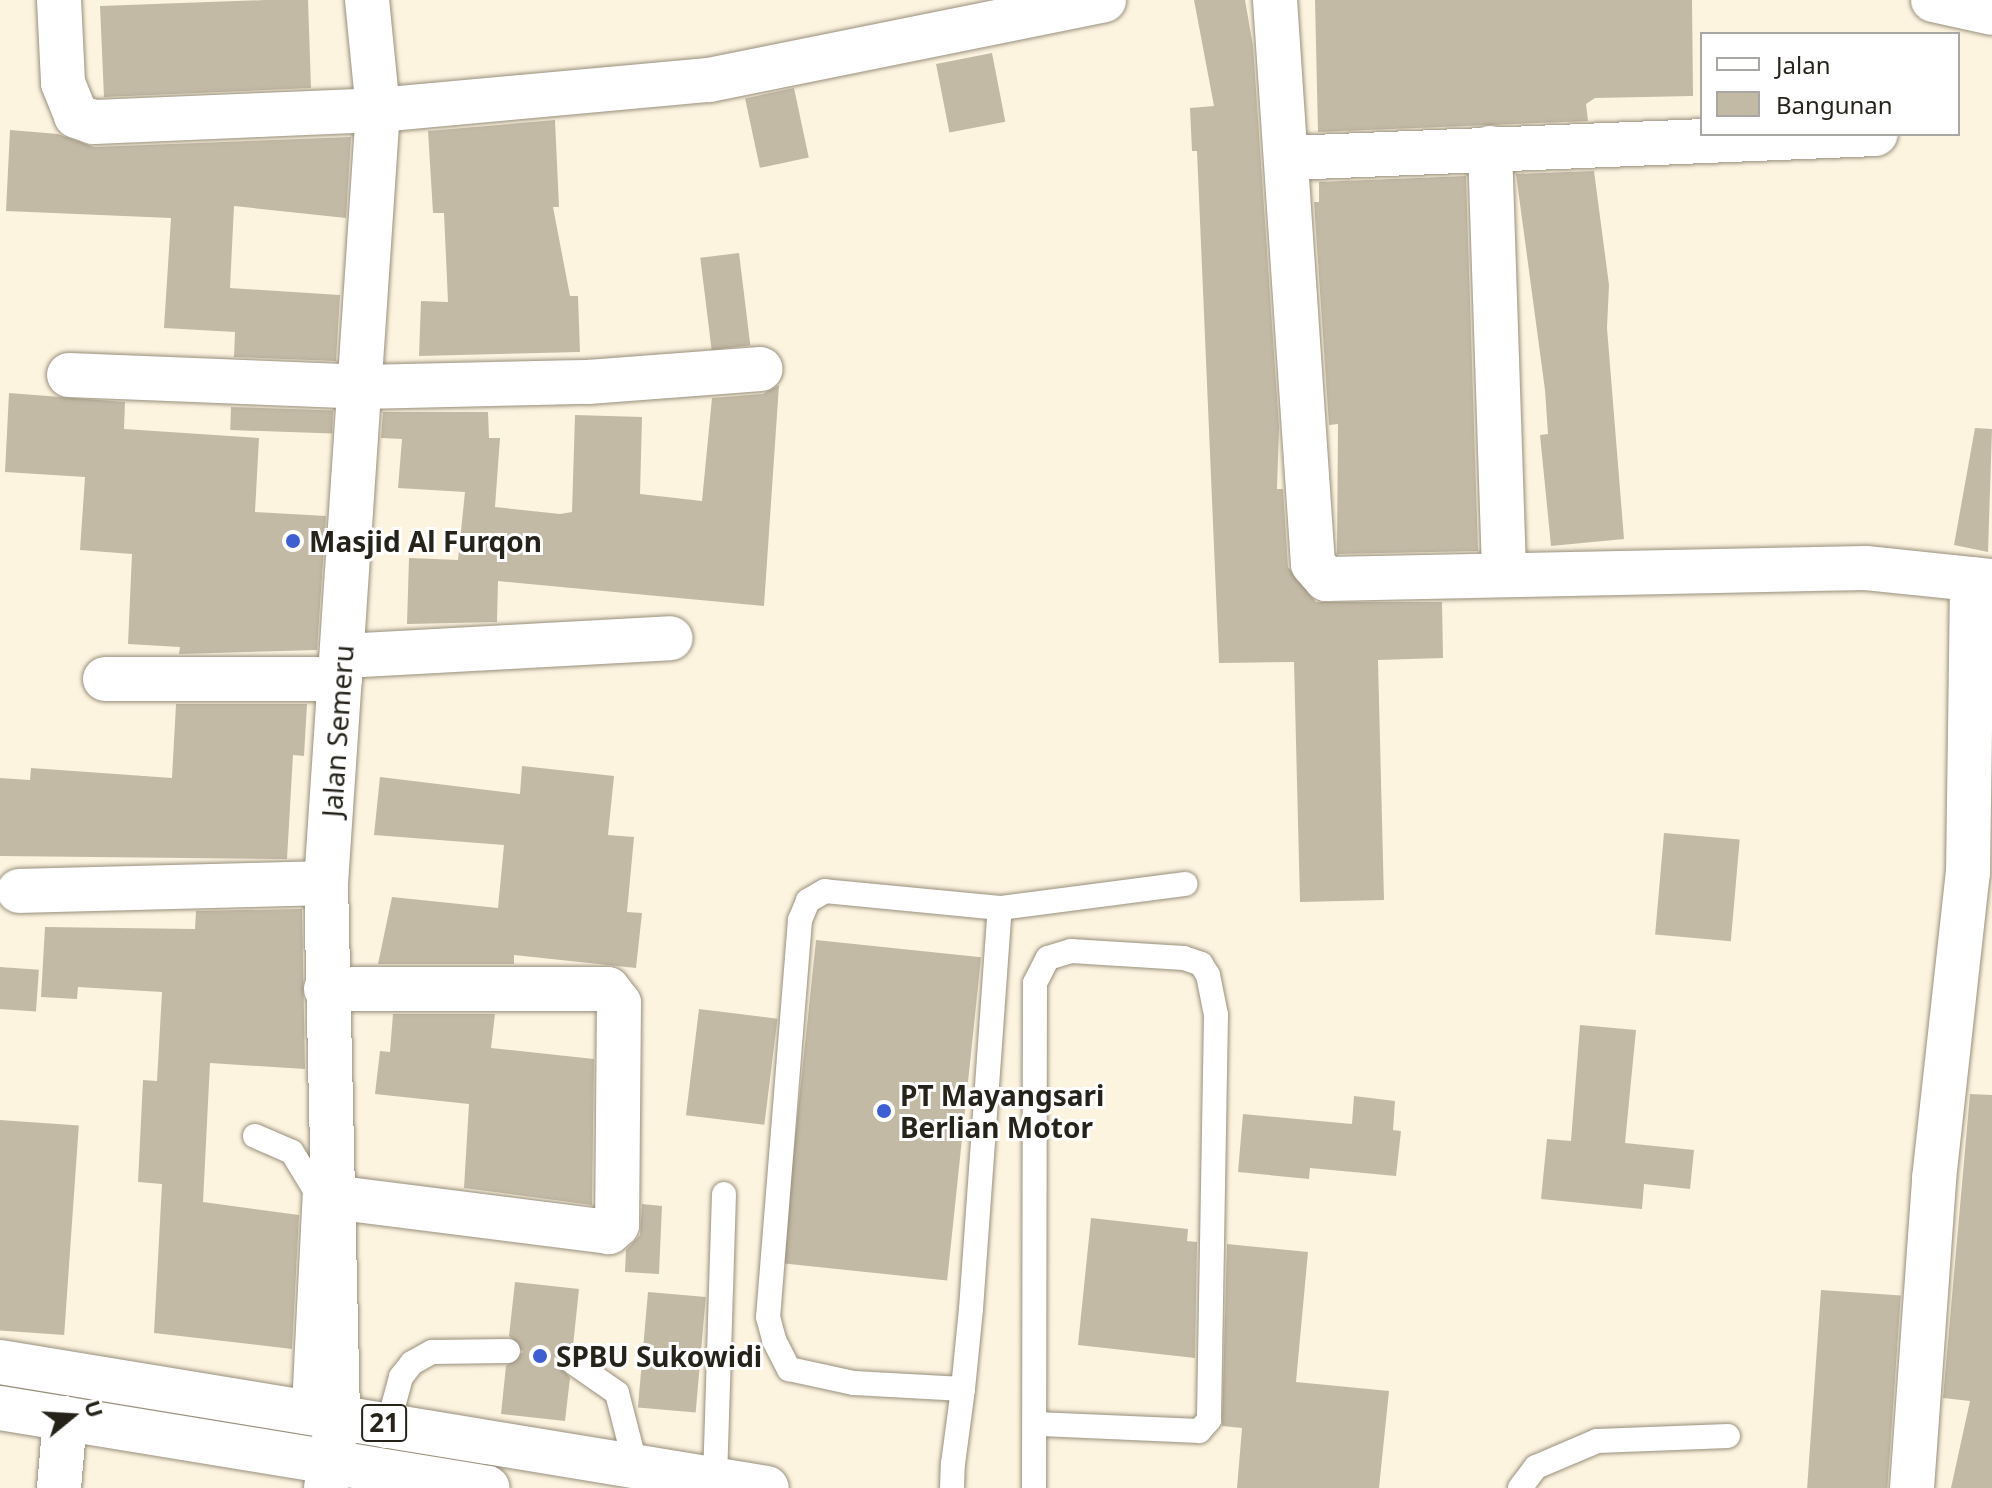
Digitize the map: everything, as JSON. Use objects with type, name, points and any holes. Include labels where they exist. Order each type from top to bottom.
[{"type":"main road","points":[[59,0],[63,83],[76,116],[93,122],[378,110],[709,80],[1104,0]]},
{"type":"main road","name":"Jalan Semeru","points":[[328,1475],[321,1412],[332,1197],[326,883],[362,387],[378,110],[367,0]]},
{"type":"main road","points":[[1275,0],[1289,158],[1313,564],[1335,582],[1504,573],[1866,568],[1982,580],[1968,873],[1934,1179],[1912,1488]]},
{"type":"main road","points":[[1917,32],[1925,0]]},
{"type":"main road","points":[[1933,0],[1992,13]]},
{"type":"main road","points":[[1289,158],[1821,136]]},
{"type":"main road","points":[[1490,148],[1504,573]]},
{"type":"main road","points":[[69,375],[362,387],[588,382],[761,369]]},
{"type":"main road","points":[[105,679],[341,668],[671,638]]},
{"type":"main road","points":[[19,891],[326,883]]},
{"type":"main road","points":[[326,989],[608,989],[619,1003],[617,1225],[609,1232],[332,1197]]},
{"type":"main road","name":"21","points":[[0,1362],[635,1463],[767,1488]]},
{"type":"main road","name":"21","points":[[0,1408],[65,1418],[328,1475],[381,1470],[487,1488]]},
{"type":"main road","points":[[59,1488],[65,1418]]},
{"type":"lane","points":[[963,1389],[854,1383],[789,1369],[774,1340],[769,1301],[800,920],[808,901],[825,891],[1000,908],[1185,884]]},
{"type":"lane","points":[[952,1488],[963,1389],[1000,908]]},
{"type":"lane","points":[[1034,1488],[1035,983],[1048,958],[1071,951],[1184,958],[1201,964],[1208,975],[1216,1015],[1209,1420],[1199,1431],[1036,1424]]},
{"type":"lane","points":[[255,1136],[292,1152],[315,1190],[321,1412]]},
{"type":"lane","points":[[715,1480],[724,1194]]},
{"type":"lane","points":[[381,1470],[387,1424],[401,1377],[422,1357],[508,1351]]},
{"type":"lane","points":[[571,1361],[617,1393],[635,1463]]},
{"type":"lane","points":[[1520,1488],[1536,1467],[1597,1441],[1728,1436]]},
{"type":"building","points":[[308,0],[311,88],[104,97],[100,6]]},
{"type":"building","points":[[1194,0],[1245,0],[1253,46],[1279,427],[1277,489],[1283,489],[1288,567],[1316,602],[1442,602],[1443,658],[1378,660],[1384,900],[1300,902],[1294,662],[1219,663],[1197,151],[1192,151],[1190,108],[1214,106]]},
{"type":"building","points":[[1315,0],[1692,0],[1693,96],[1595,98],[1586,104],[1588,121],[1318,132]]},
{"type":"building","points":[[992,53],[1005,122],[949,133],[936,64]]},
{"type":"building","points":[[794,88],[809,157],[760,168],[745,98]]},
{"type":"building","points":[[555,120],[559,207],[553,207],[570,296],[578,296],[580,352],[419,356],[421,301],[448,302],[444,213],[433,213],[428,131]]},
{"type":"building","points":[[10,130],[58,134],[94,147],[351,137],[346,218],[234,206],[230,288],[340,295],[336,361],[234,357],[235,332],[164,328],[171,218],[6,211]]},
{"type":"building","points":[[1594,171],[1609,285],[1607,328],[1624,539],[1551,546],[1540,435],[1548,434],[1545,390],[1516,174]]},
{"type":"building","points":[[1466,176],[1478,551],[1337,554],[1338,424],[1329,425],[1314,202],[1319,202],[1319,182]]},
{"type":"building","points":[[739,253],[750,345],[712,350],[700,258]]},
{"type":"building","points":[[779,385],[764,606],[498,581],[497,622],[407,624],[409,558],[458,560],[465,492],[398,488],[402,439],[381,438],[383,412],[488,412],[489,438],[500,438],[495,507],[560,514],[572,512],[575,415],[642,417],[640,494],[702,501],[712,398],[763,394]]},
{"type":"building","points":[[9,393],[125,402],[124,429],[259,438],[255,512],[326,516],[317,650],[179,654],[180,647],[128,644],[132,554],[80,550],[85,477],[5,472]]},
{"type":"building","points":[[231,407],[333,411],[332,434],[230,430]]},
{"type":"building","points":[[1975,428],[1992,429],[1988,552],[1954,545]]},
{"type":"building","points":[[176,704],[307,704],[304,756],[293,755],[287,859],[0,856],[0,778],[30,780],[31,768],[172,778]]},
{"type":"building","points":[[522,766],[614,776],[608,835],[634,837],[627,912],[642,913],[636,968],[514,955],[514,964],[378,964],[392,897],[498,908],[504,845],[374,835],[380,777],[520,794]]},
{"type":"building","points":[[1664,833],[1740,840],[1731,941],[1655,935]]},
{"type":"building","points":[[302,909],[305,1069],[210,1063],[203,1202],[299,1215],[292,1349],[154,1333],[162,1184],[138,1182],[143,1080],[157,1081],[162,992],[78,987],[77,999],[41,997],[45,927],[195,929],[196,911]]},
{"type":"building","name":"PT Mayangsari Berlian Motor","points":[[816,940],[981,957],[947,1281],[782,1263]]},
{"type":"building","points":[[0,967],[39,970],[36,1012],[0,1009]]},
{"type":"building","points":[[699,1009],[777,1019],[764,1125],[686,1115]]},
{"type":"building","points":[[393,1014],[495,1014],[491,1048],[594,1059],[592,1205],[464,1188],[469,1104],[375,1094],[380,1051],[390,1052]]},
{"type":"building","points":[[1580,1025],[1636,1030],[1625,1143],[1694,1150],[1690,1189],[1644,1184],[1642,1209],[1541,1199],[1547,1139],[1571,1141]]},
{"type":"building","points":[[1970,1094],[1992,1095],[1992,1488],[1951,1488],[1970,1401],[1943,1398]]},
{"type":"building","points":[[1354,1096],[1395,1101],[1393,1130],[1401,1131],[1396,1176],[1310,1168],[1309,1179],[1238,1172],[1243,1114],[1352,1124]]},
{"type":"building","points":[[0,1120],[79,1126],[64,1335],[0,1331]]},
{"type":"building","points":[[642,1204],[662,1206],[659,1274],[625,1272],[626,1250],[640,1235]]},
{"type":"building","points":[[1091,1218],[1188,1229],[1187,1241],[1197,1242],[1195,1358],[1078,1345]]},
{"type":"building","points":[[1227,1244],[1308,1252],[1296,1382],[1389,1391],[1379,1488],[1237,1488],[1242,1428],[1222,1426]]},
{"type":"building","name":"SPBU Sukowidi","points":[[515,1282],[579,1289],[573,1346],[556,1359],[570,1378],[565,1421],[501,1414],[506,1366],[523,1352],[509,1336]]},
{"type":"building","points":[[1821,1290],[1901,1296],[1887,1488],[1807,1488]]},
{"type":"building","points":[[648,1292],[706,1297],[696,1413],[638,1408]]},
{"type":"place","name":"Masjid Al Furqon","points":[[293,541]]},
{"type":"place","name":"PT Mayangsari Berlian Motor","points":[[884,1111]]},
{"type":"place","name":"SPBU Sukowidi","points":[[540,1356]]}]
